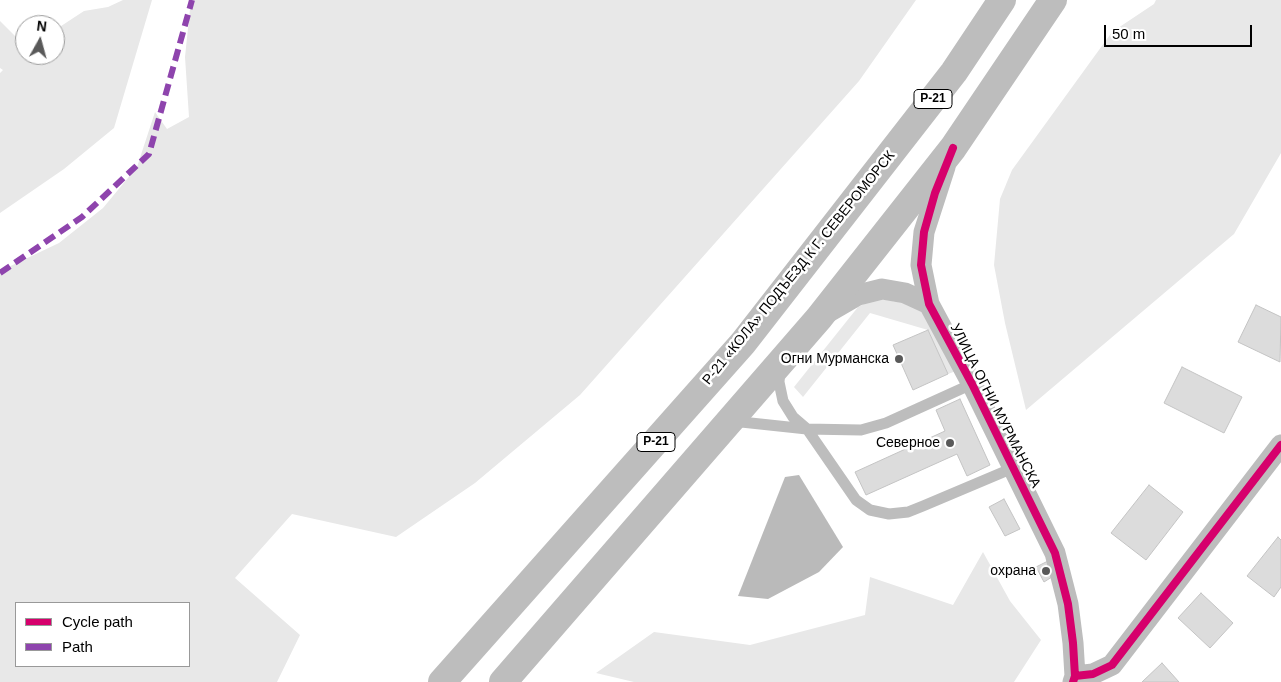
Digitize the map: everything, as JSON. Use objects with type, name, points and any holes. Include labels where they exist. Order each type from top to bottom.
[{"type":"main road","name":"Р-21 «КОЛА» ПОДЪЕЗД К Г. СЕВЕРОМОРСК","points":[[442,682],[743,343],[954,72],[1002,0]]},
{"type":"main road","points":[[503,682],[732,421],[819,318],[952,148],[1053,0]]},
{"type":"street","name":"УЛИЦА ОГНИ МУРМАНСКА","points":[[952,148],[935,192],[924,232],[921,265],[928,304],[972,384],[1055,553],[1068,604],[1074,679],[1093,674],[1112,665],[1281,445]]},
{"type":"street","points":[[819,318],[858,295],[882,289],[905,293],[928,304]]},
{"type":"lane","points":[[781,364],[779,382],[784,401],[793,417],[807,429],[856,500],[870,510],[889,514],[908,512],[1013,468]]},
{"type":"lane","points":[[732,421],[807,429],[861,430],[886,424],[972,384]]},
{"type":"shaded area","points":[[123,0],[152,0],[114,128],[64,169],[0,213],[0,73],[3,70],[0,68],[0,21],[15,36],[15,65],[65,65],[65,23],[84,11],[108,7]]},
{"type":"shaded area","points":[[193,0],[916,0],[859,81],[580,395],[475,483],[396,537],[292,514],[235,578],[300,635],[277,682],[0,682],[0,271],[59,243],[103,208],[137,167],[155,112],[167,129],[189,117],[185,57],[190,9]]},
{"type":"shaded area","points":[[1156,0],[1281,0],[1281,153],[1234,234],[1026,410],[1005,323],[994,265],[1000,199],[1012,170],[1112,32],[1154,4]]},
{"type":"shaded area","points":[[876,298],[919,306],[956,371],[948,374],[928,330],[870,313],[803,397],[794,387],[858,307]]},
{"type":"shaded area","points":[[799,475],[843,547],[819,572],[768,599],[738,596],[785,477]]},
{"type":"shaded area","points":[[983,552],[1010,601],[1041,640],[1014,682],[634,682],[596,673],[654,632],[750,645],[865,615],[870,577],[953,605]]},
{"type":"building","points":[[1256,305],[1281,317],[1280,362],[1238,342]]},
{"type":"building","points":[[928,330],[948,374],[913,390],[893,345]]},
{"type":"building","points":[[1182,367],[1242,397],[1224,433],[1164,403]]},
{"type":"building","name":"Северное","points":[[960,399],[990,465],[967,476],[957,454],[866,495],[855,472],[945,431],[936,410]]},
{"type":"building","points":[[1149,485],[1183,512],[1146,560],[1111,533]]},
{"type":"building","points":[[1004,499],[1020,529],[1005,536],[989,507]]},
{"type":"building","points":[[1278,537],[1281,540],[1281,587],[1274,597],[1247,576]]},
{"type":"building","name":"охрана","points":[[1048,561],[1055,575],[1044,582],[1036,567]]},
{"type":"building","points":[[1201,593],[1233,623],[1210,648],[1178,618]]},
{"type":"building","points":[[1162,663],[1179,682],[1142,682]]},
{"type":"marked path","points":[[0,273],[82,217],[149,154],[192,0]]},
{"type":"cycle path","points":[[953,148],[935,193],[924,232],[921,265],[929,304],[972,384],[1055,553],[1068,604],[1073,643],[1075,676],[1073,682]]},
{"type":"cycle path","points":[[1075,676],[1093,674],[1112,665],[1281,445]]},
{"type":"place","name":"Огни Мурманска","points":[[899,359]]},
{"type":"place","name":"Северное","points":[[950,443]]},
{"type":"place","name":"охрана","points":[[1046,571]]}]
